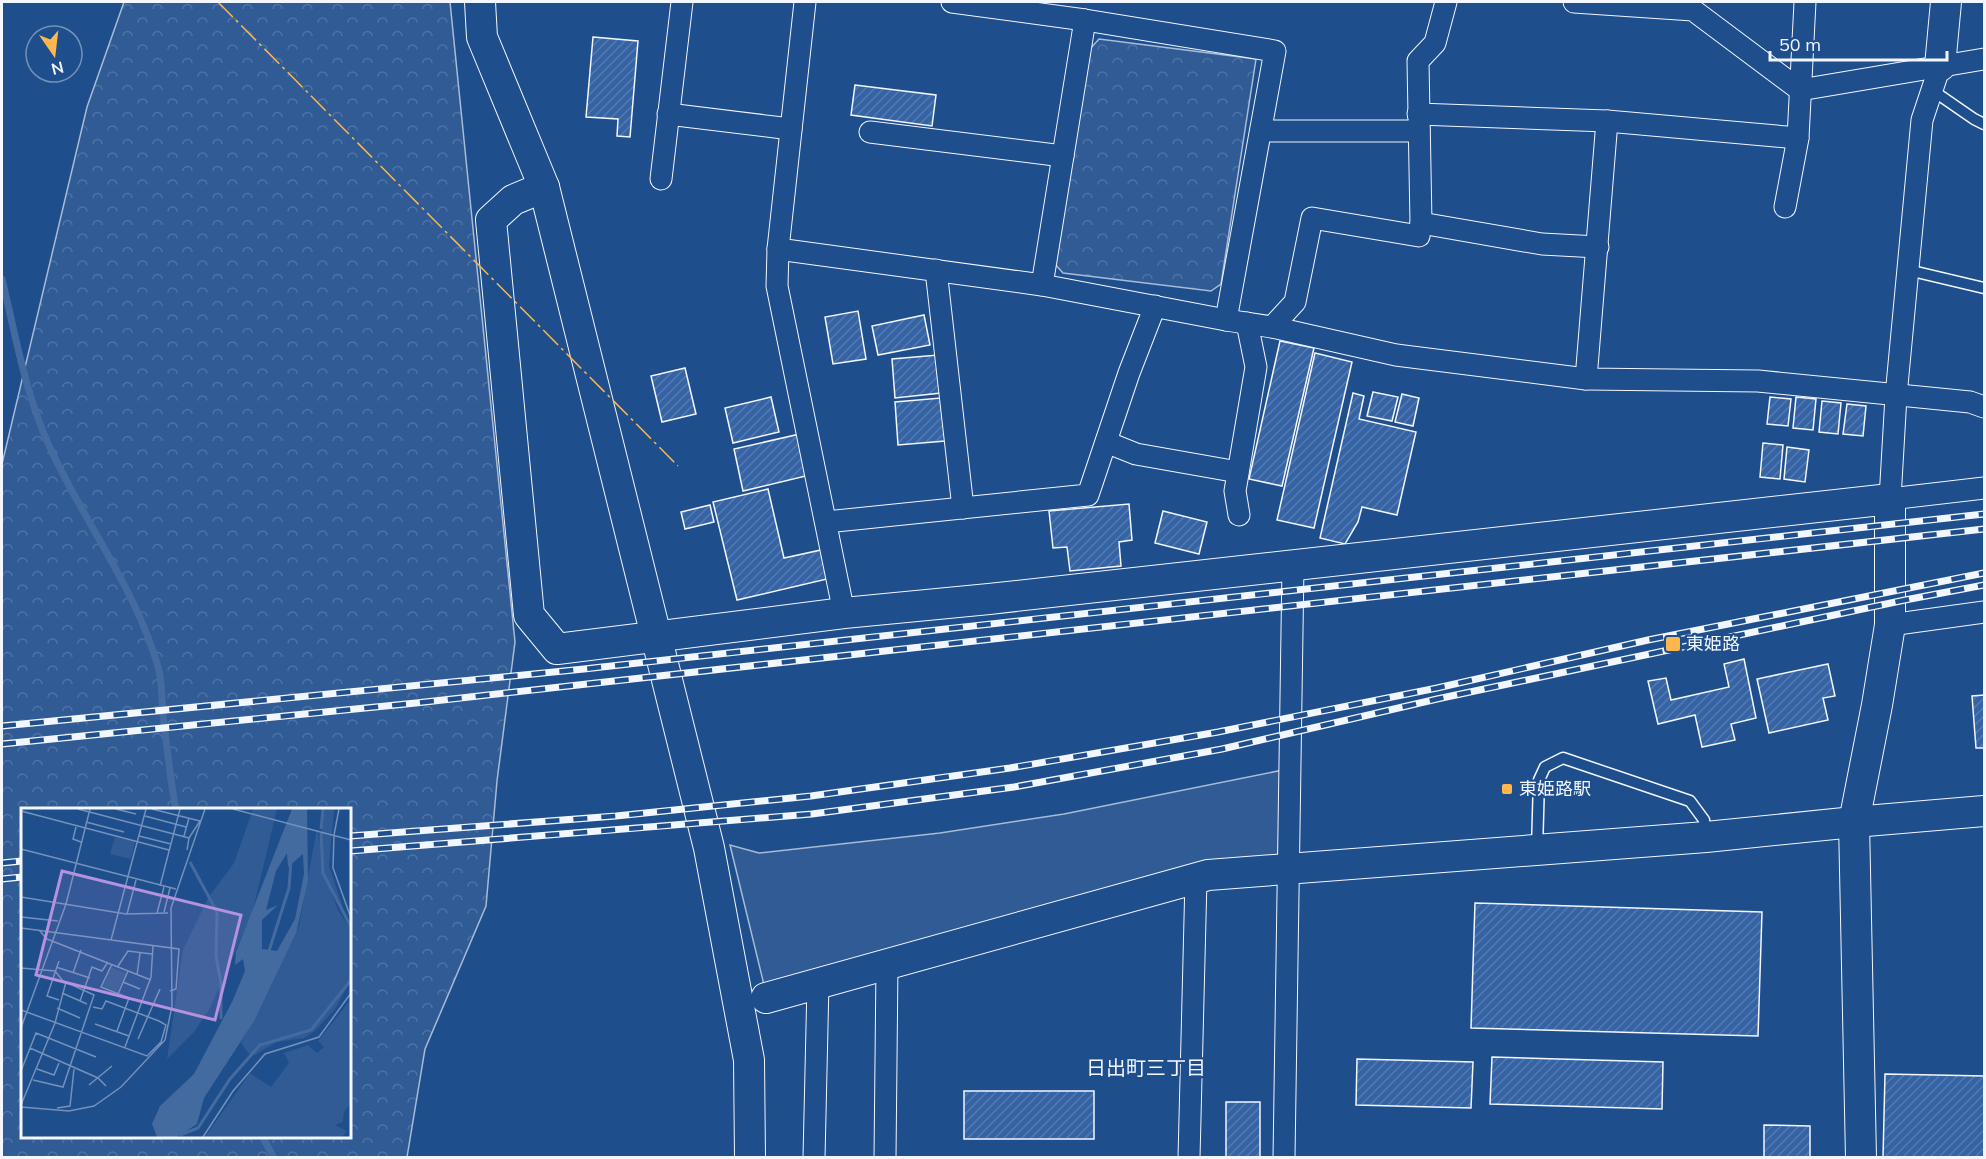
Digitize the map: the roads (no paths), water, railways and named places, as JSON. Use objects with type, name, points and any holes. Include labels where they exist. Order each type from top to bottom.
[{"type":"street","points":[[480,2],[482,37],[544,187],[709,848],[749,1060],[750,1158]]},
{"type":"street","points":[[662,179],[682,2]]},
{"type":"street","points":[[805,2],[778,249],[777,286],[844,613]]},
{"type":"street","points":[[952,2],[1085,20],[1275,51],[1226,320]]},
{"type":"street","points":[[1272,327],[1295,302],[1312,218],[1419,236],[1421,224],[1418,61],[1435,43],[1446,2]]},
{"type":"street","points":[[1574,2],[1659,5],[1693,10],[1800,90],[1936,78],[1984,59]]},
{"type":"street","points":[[1785,207],[1798,138],[1805,2]]},
{"type":"street","points":[[1861,1158],[1854,822],[1890,625],[1890,499],[1896,396],[1922,120],[1936,78],[1946,2]]},
{"type":"street","points":[[1042,285],[1085,20]]},
{"type":"street","points":[[668,114],[791,129]]},
{"type":"street","points":[[1261,130],[1419,123],[1607,122],[1798,138]]},
{"type":"street","points":[[1586,379],[1607,122]]},
{"type":"street","points":[[870,132],[1063,156]]},
{"type":"street","points":[[544,187],[513,200],[491,220],[530,615],[557,649],[844,613],[1293,566],[1984,488]]},
{"type":"street","points":[[1421,224],[1542,244],[1598,247]]},
{"type":"street","points":[[778,249],[1042,285],[1272,327],[1396,356],[1586,379],[1758,381],[1970,402],[1984,407]]},
{"type":"street","points":[[936,270],[963,508]]},
{"type":"street","points":[[826,522],[1088,495],[1155,306]]},
{"type":"street","points":[[1239,515],[1235,491],[1256,367],[1247,323]]},
{"type":"street","points":[[1106,442],[1136,454],[1238,472]]},
{"type":"street","points":[[1284,1158],[1293,566]]},
{"type":"street","points":[[1890,625],[1984,612]]},
{"type":"street","points":[[766,998],[1208,875],[1706,837],[1984,811]]},
{"type":"street","points":[[1189,1158],[1196,879]]},
{"type":"street","points":[[885,1158],[887,964]]},
{"type":"street","points":[[814,1158],[819,984]]},
{"type":"lane","points":[[1936,78],[1974,119],[1984,124]]},
{"type":"lane","points":[[1908,270],[1984,288]]},
{"type":"lane","points":[[1538,850],[1539,780],[1545,768],[1563,758],[1690,801],[1704,820],[1706,837]]},
{"type":"waterway","points":[[2,279],[23,368],[44,433],[66,481],[125,586],[150,641],[160,675],[176,808]]},
{"type":"waterway","points":[[263,1138],[274,1158]]},
{"type":"railway","points":[[2,726],[584,669],[1984,514]]},
{"type":"railway","points":[[2,744],[416,703],[1984,529]]},
{"type":"railway","points":[[351,836],[616,816],[811,796],[1010,768],[1218,732],[1437,688],[1648,640],[1984,573]]},
{"type":"railway","points":[[351,851],[812,814],[1014,787],[1222,749],[1437,699],[1984,585]]},
{"type":"railway","points":[[2,863],[21,861]]},
{"type":"railway","points":[[2,879],[21,877]]},
{"type":"place","name":"東姫路","points":[[1673,644]]},
{"type":"place","name":"東姫路駅","points":[[1507,789]]},
{"type":"district","name":"日出町三丁目","points":[[1146,1068]]}]
